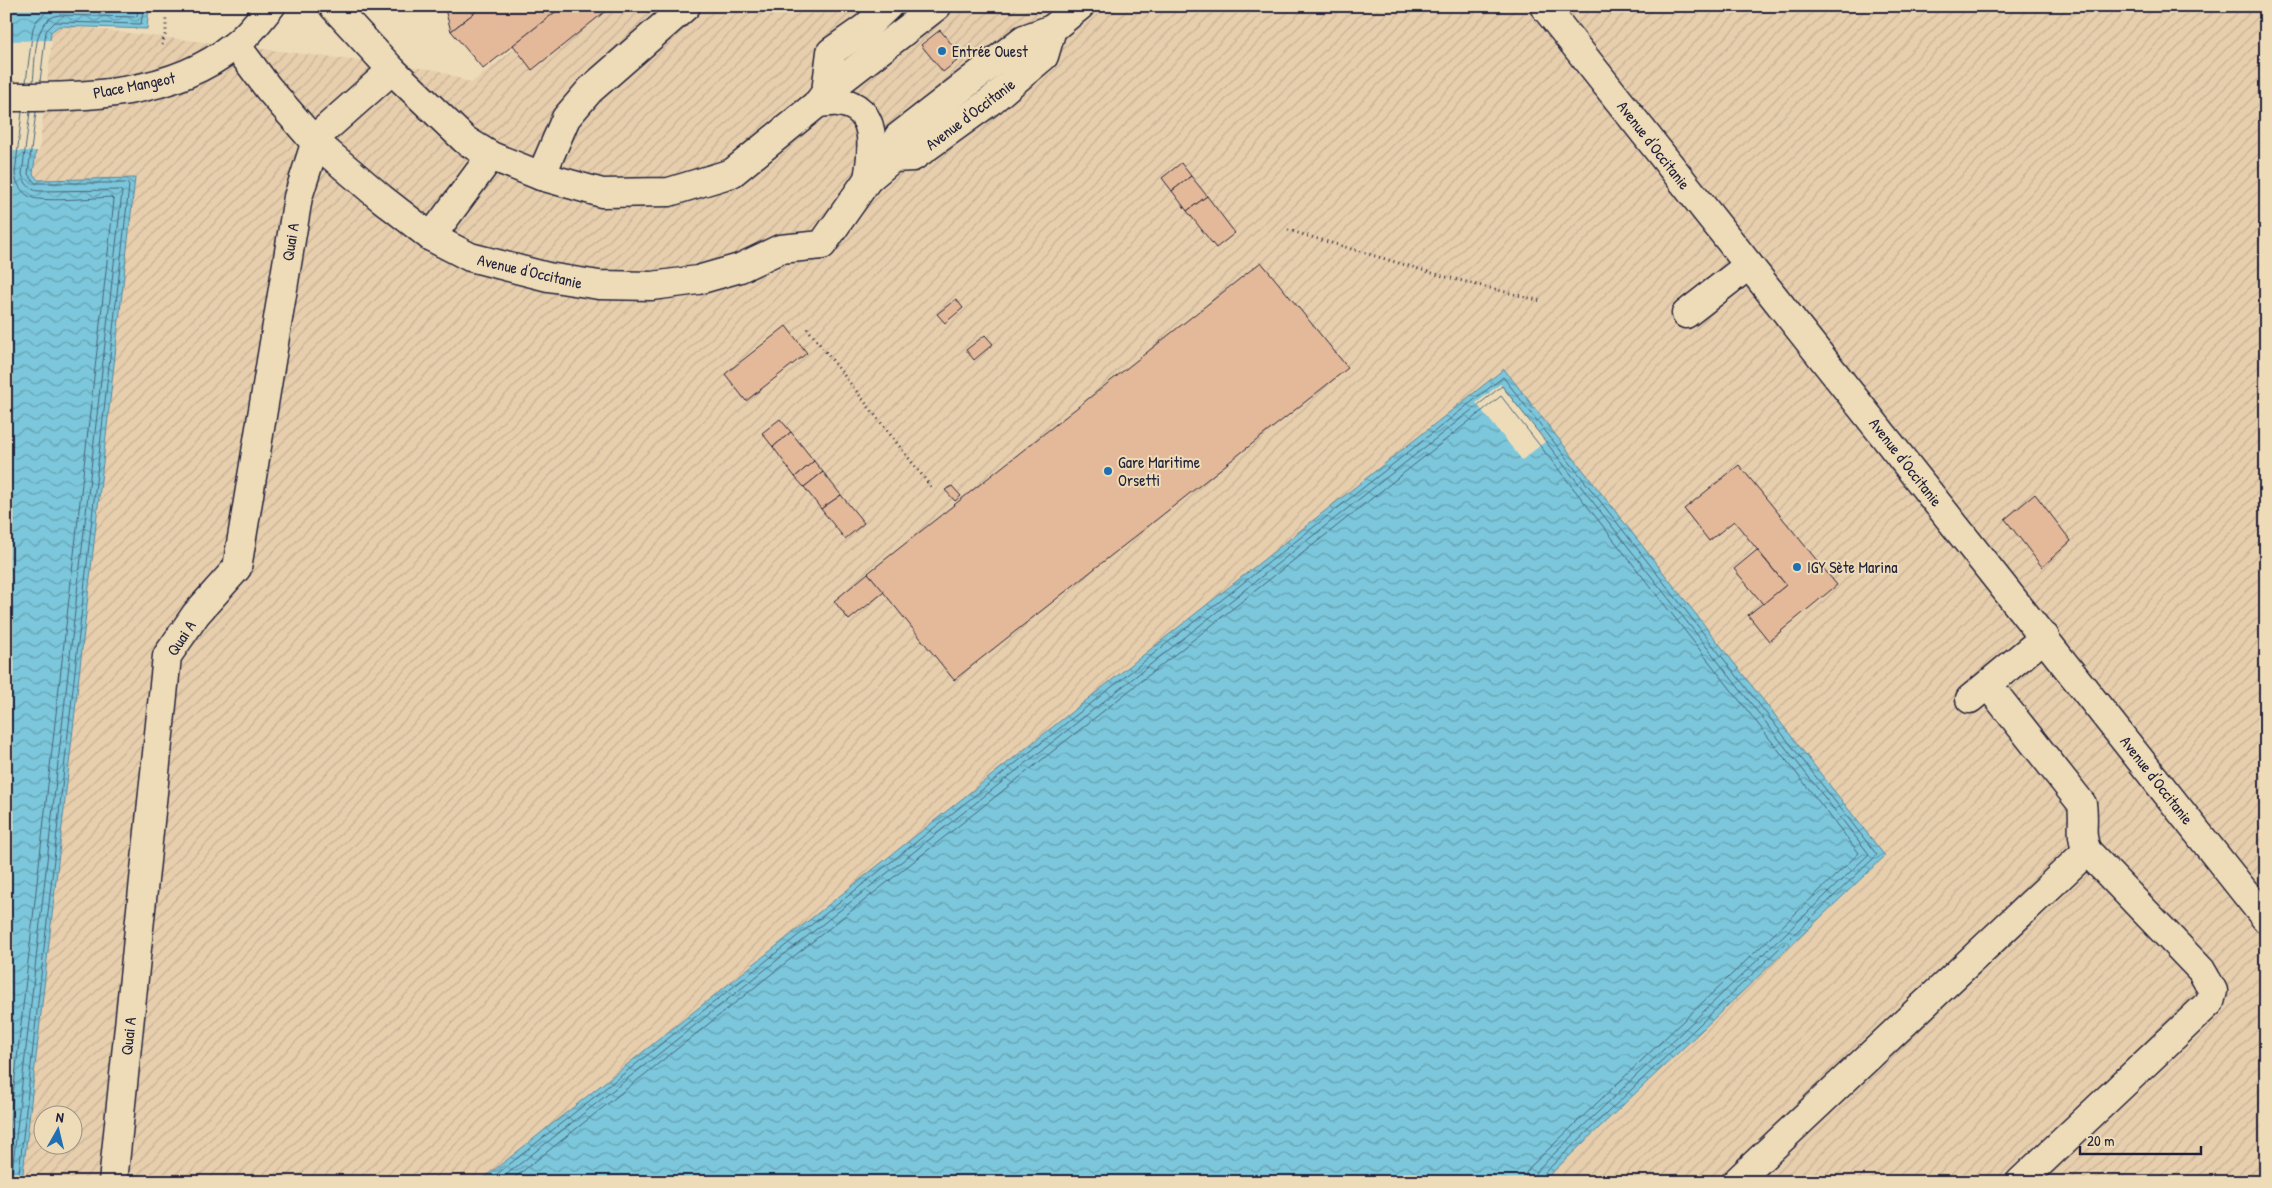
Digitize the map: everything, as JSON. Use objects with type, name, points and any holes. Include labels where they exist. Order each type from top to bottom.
[{"type":"street","name":"Place Mangeot","points":[[6,97],[62,97],[108,94],[170,81],[205,66],[236,45],[271,6]]},
{"type":"street","points":[[333,6],[392,70],[465,140],[491,156],[541,176],[602,193],[669,192],[732,172],[937,6]]},
{"type":"street","points":[[541,176],[566,118],[590,90],[686,6]]},
{"type":"street","points":[[822,98],[831,52],[866,28],[888,6]]},
{"type":"street","name":"Avenue d'Occitanie","points":[[236,45],[268,88],[314,142],[381,198],[431,236],[470,257],[548,277],[599,285],[652,286],[698,280],[740,268],[780,249],[822,245],[868,179],[893,158],[912,157],[992,100],[1044,56],[1052,29],[1080,6]]},
{"type":"street","name":"Avenue d'Occitanie","points":[[1544,6],[2266,919]]},
{"type":"street","points":[[314,142],[392,70]]},
{"type":"street","name":"Avenue d'Occitanie","points":[[822,98],[857,108],[867,120],[872,139],[868,179]]},
{"type":"street","name":"Quai A","points":[[113,1182],[167,656],[196,614],[237,568],[298,197],[314,142]]},
{"type":"street","points":[[431,236],[491,156]]},
{"type":"street","points":[[1686,314],[1749,265]]},
{"type":"street","points":[[2020,1182],[2210,1002],[2213,991],[2201,970],[2086,851],[2082,839],[2084,815],[2082,804],[1979,692],[2044,637]]},
{"type":"street","points":[[1736,1182],[2086,851]]},
{"type":"path","points":[[166,19],[166,32]]},
{"type":"path","points":[[1288,230],[1439,275],[1541,300]]},
{"type":"path","points":[[808,328],[932,488]]},
{"type":"shaded area","points":[[569,6],[2266,6],[2266,1182],[1542,1182],[1885,856],[1504,369],[479,1182],[22,1182],[135,178],[38,180],[33,175],[51,32],[59,26],[87,28],[437,70],[471,83]]},
{"type":"water","points":[[6,6],[149,6],[147,29],[59,26],[51,32],[33,174],[38,180],[135,178],[22,1182],[6,1182]]},
{"type":"water","points":[[1504,369],[1885,856],[1542,1182],[479,1182]]},
{"type":"pier","points":[[52,40],[39,151],[6,151],[6,41]]},
{"type":"pier","points":[[1500,384],[1546,441],[1522,460],[1476,403]]},
{"type":"building","points":[[444,6],[483,6],[451,31]]},
{"type":"building","points":[[483,6],[563,6],[483,69],[451,31]]},
{"type":"building","points":[[563,6],[612,6],[532,70],[513,45]]},
{"type":"building","name":"Entrée Ouest","points":[[940,30],[962,57],[943,72],[921,45]]},
{"type":"building","points":[[1181,163],[1191,176],[1172,191],[1162,178]]},
{"type":"building","points":[[1191,176],[1207,196],[1187,211],[1172,191]]},
{"type":"building","points":[[1207,196],[1235,233],[1216,248],[1187,211]]},
{"type":"building","name":"Gare Maritime Orsetti","points":[[1261,262],[1348,368],[954,680],[868,573]]},
{"type":"building","points":[[956,299],[963,308],[945,323],[937,314]]},
{"type":"building","points":[[786,326],[807,353],[746,401],[725,374]]},
{"type":"building","points":[[985,335],[993,344],[974,360],[966,350]]},
{"type":"building","points":[[780,419],[791,432],[773,447],[762,433]]},
{"type":"building","points":[[791,432],[814,461],[795,477],[773,447]]},
{"type":"building","points":[[814,461],[823,472],[804,487],[795,477]]},
{"type":"building","name":"IGY Sète Marina","points":[[1739,465],[1837,585],[1769,641],[1748,615],[1786,585],[1734,521],[1709,541],[1684,509]]},
{"type":"building","points":[[823,472],[841,495],[821,509],[804,487]]},
{"type":"building","points":[[952,486],[961,496],[955,501],[945,490]]},
{"type":"building","points":[[2035,494],[2071,541],[2042,567],[2005,519]]},
{"type":"building","points":[[841,495],[864,523],[845,539],[821,509]]},
{"type":"building","name":"IGY Sète Marina","points":[[1757,550],[1786,585],[1763,604],[1734,569]]},
{"type":"building","points":[[868,573],[884,592],[849,620],[834,601]]},
{"type":"ferry route","points":[[6,15],[7,6]]},
{"type":"place","name":"Entrée Ouest","points":[[942,51]]},
{"type":"place","name":"Gare Maritime Orsetti","points":[[1108,471]]},
{"type":"place","name":"IGY Sète Marina","points":[[1797,567]]}]
